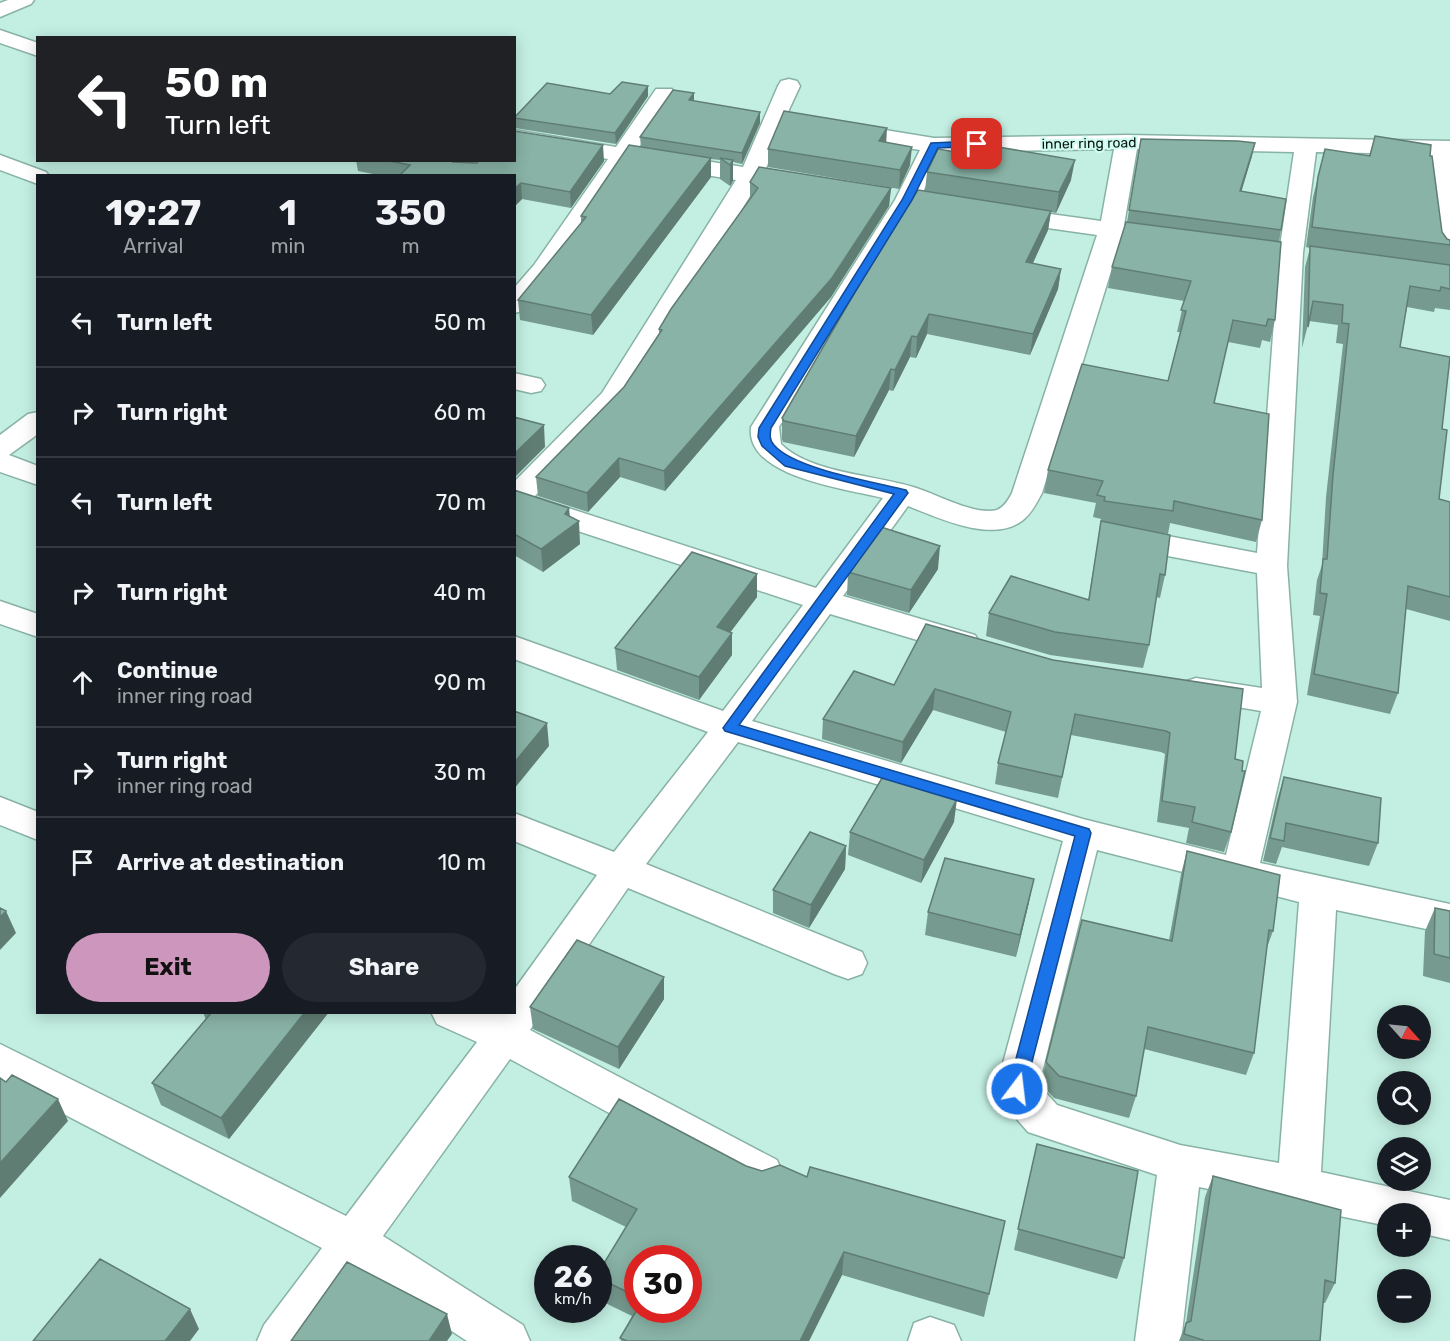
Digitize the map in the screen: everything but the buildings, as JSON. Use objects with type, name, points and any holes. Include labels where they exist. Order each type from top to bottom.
[{"type":"street","points":[[0,11],[24,0]]},
{"type":"street","points":[[0,36],[36,49]]},
{"type":"street","points":[[516,498],[613,398],[751,175],[789,86]]},
{"type":"street","points":[[516,303],[543,270],[664,94]]},
{"type":"street","name":"inner ring road","points":[[774,119],[934,145],[1127,142],[1443,148]]},
{"type":"street","points":[[516,137],[818,186]]},
{"type":"street","points":[[934,145],[907,200],[765,428],[764,437],[772,451],[789,464],[902,493],[976,519],[995,521],[1008,517],[1017,510],[1028,493],[1111,231],[1127,142]]},
{"type":"street","points":[[1240,871],[1280,702],[1272,566],[1291,254],[1306,145]]},
{"type":"street","points":[[1443,148],[1450,252]]},
{"type":"street","points":[[0,162],[36,176]]},
{"type":"street","points":[[986,212],[1190,241]]},
{"type":"street","points":[[0,448],[36,421]]},
{"type":"street","points":[[0,462],[36,475]]},
{"type":"street","points":[[280,1341],[504,1036],[620,871],[730,728],[902,493]]},
{"type":"street","points":[[516,501],[823,601],[993,652]]},
{"type":"street","points":[[1105,534],[1272,566]]},
{"type":"street","points":[[0,612],[36,625]]},
{"type":"street","points":[[516,648],[730,728],[1083,833],[1318,892],[1450,919]]},
{"type":"street","points":[[1165,685],[1280,702]]},
{"type":"street","points":[[516,827],[848,963]]},
{"type":"street","points":[[1083,833],[1017,1089],[1043,1119],[1180,1164],[1299,1186],[1450,1220]]},
{"type":"street","points":[[1299,1186],[1318,892]]},
{"type":"street","points":[[455,1014],[504,1036],[762,1174]]},
{"type":"street","points":[[0,1062],[353,1242],[507,1341]]},
{"type":"street","points":[[1158,1341],[1180,1164]]},
{"type":"route","points":[[977,144],[934,145],[907,200],[765,428],[764,437],[768,446],[789,464],[902,493],[730,728],[1083,833],[1017,1089]]}]
